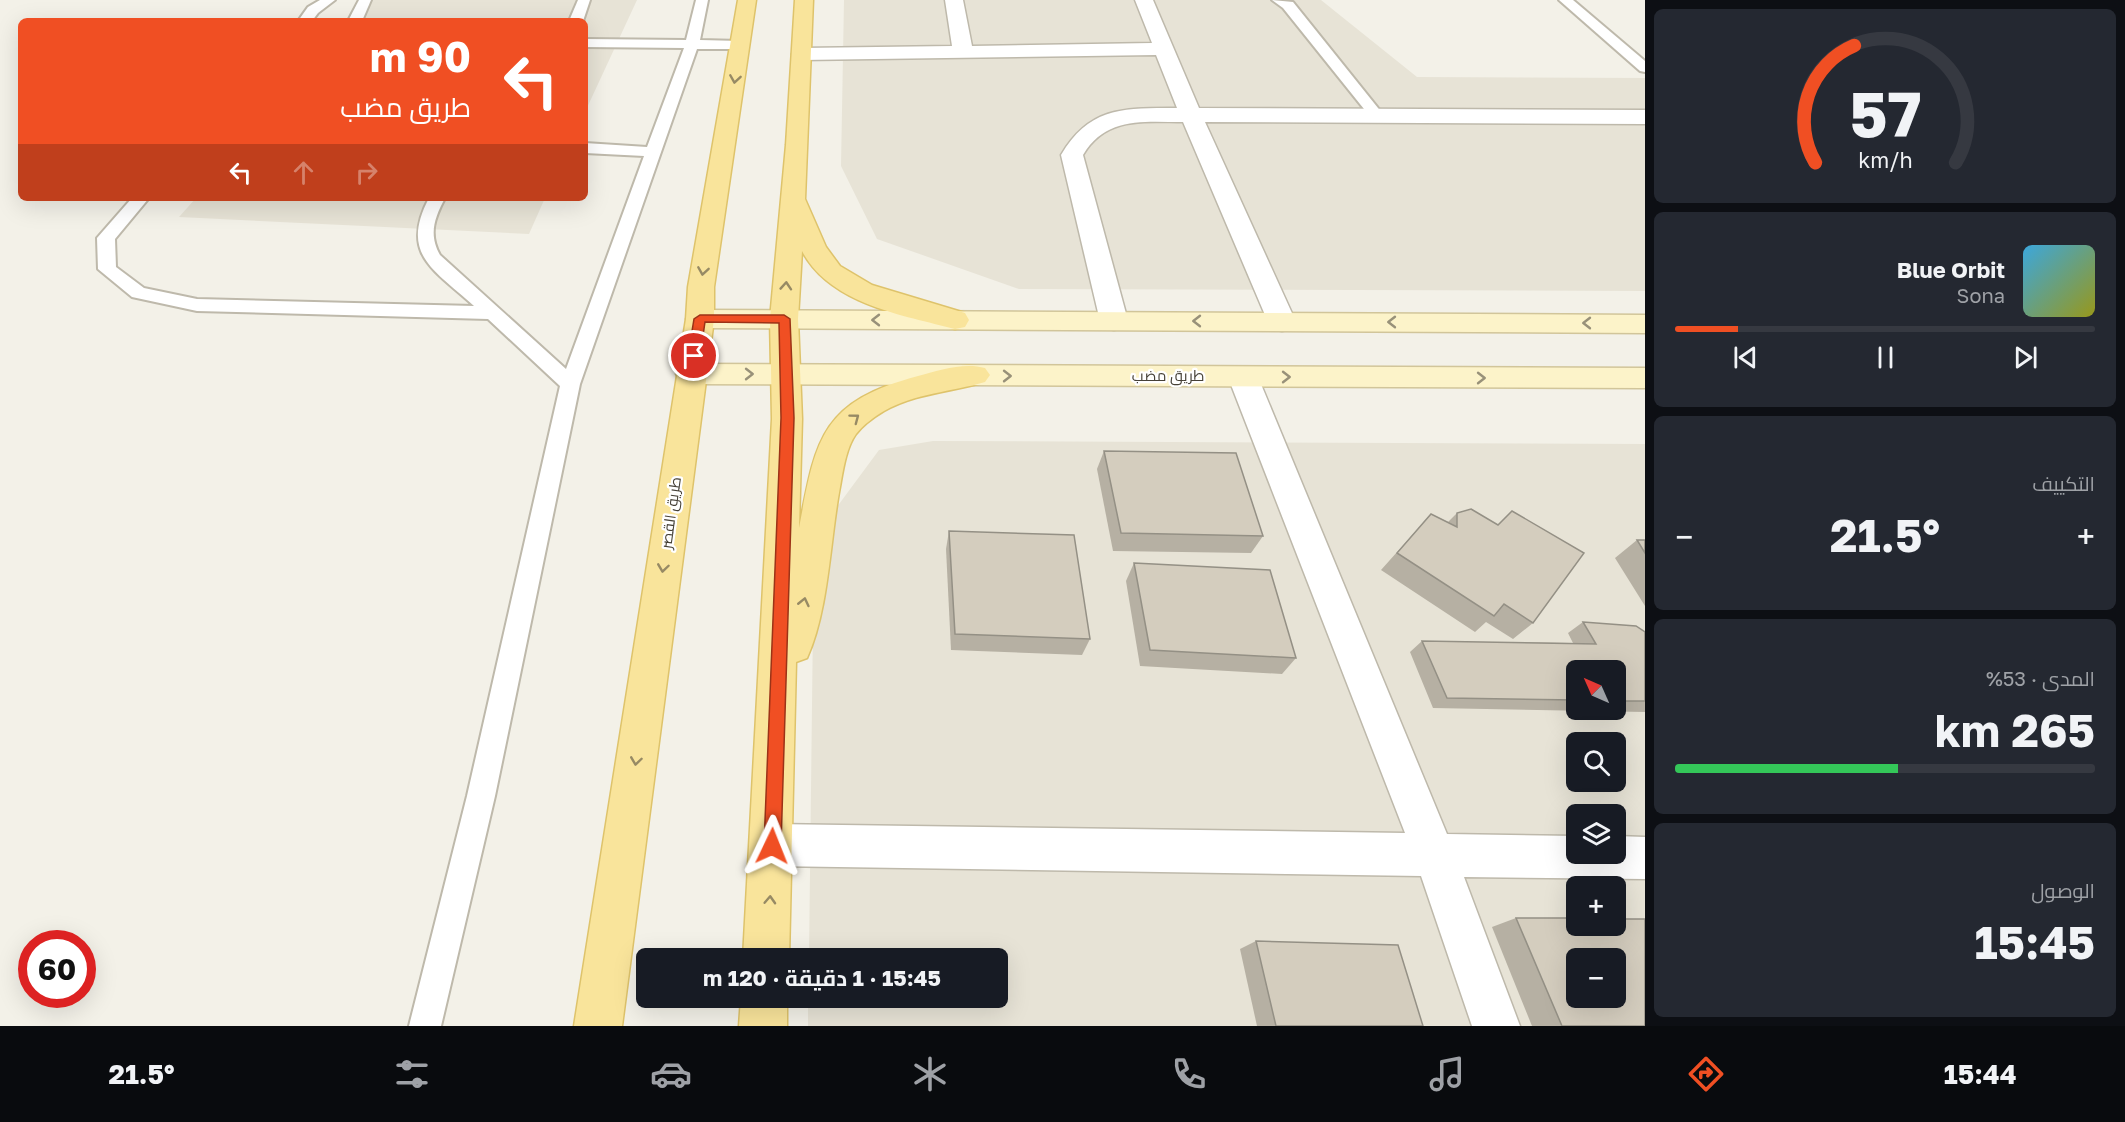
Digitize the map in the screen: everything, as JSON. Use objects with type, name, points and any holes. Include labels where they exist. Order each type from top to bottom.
[{"type":"main road","name":"طريق القصر","points":[[598,1026],[700,319],[701,287],[747,0]]},
{"type":"main road","points":[[767,948],[787,418],[784,319],[804,0]]},
{"type":"main road","points":[[792,196],[820,262],[834,275],[853,288],[955,320]]},
{"type":"main road","points":[[700,319],[1645,324]]},
{"type":"main road","name":"طريق مضب","points":[[691,374],[1645,378]]},
{"type":"main road","points":[[777,720],[806,593],[829,460],[844,426],[877,402],[920,384],[975,375]]},
{"type":"main road","points":[[763,1026],[764,1008]]},
{"type":"street","points":[[954,0],[963,52]]},
{"type":"street","points":[[1144,0],[1191,115],[1282,322]]},
{"type":"street","points":[[802,54],[1164,50]]},
{"type":"street","points":[[1114,321],[1072,155],[1076,146],[1091,129],[1115,117],[1191,115],[1645,117]]},
{"type":"street","points":[[1243,377],[1435,855],[1496,1026]]},
{"type":"street","points":[[772,846],[1645,858]]},
{"type":"lane","points":[[307,18],[314,10],[329,0]]},
{"type":"lane","points":[[356,18],[365,0]]},
{"type":"lane","points":[[577,18],[584,0]]},
{"type":"lane","points":[[425,1026],[481,796],[570,384],[692,44],[702,0]]},
{"type":"lane","points":[[1278,0],[1288,5],[1377,116]]},
{"type":"lane","points":[[1565,0],[1645,68]]},
{"type":"lane","points":[[588,43],[740,45]]},
{"type":"lane","points":[[588,148],[653,152]]},
{"type":"lane","points":[[138,201],[106,238],[107,269],[138,293],[197,305],[492,313]]},
{"type":"lane","points":[[436,201],[425,222],[424,245],[433,258],[570,384]]},
{"type":"shaded area","points":[[367,0],[637,0],[588,106],[588,18],[352,18]]},
{"type":"shaded area","points":[[844,0],[1321,0],[1417,77],[1645,78],[1645,291],[1019,289],[877,239],[841,166]]},
{"type":"shaded area","points":[[193,201],[544,201],[529,234],[179,217]]},
{"type":"shaded area","points":[[933,441],[1645,444],[1645,1026],[808,1026],[808,1008],[1008,1008],[1008,948],[809,948],[814,538],[879,450]]},
{"type":"building","points":[[1104,451],[1236,453],[1263,536],[1121,533]]},
{"type":"building","points":[[1471,509],[1498,525],[1512,511],[1584,553],[1533,623],[1504,604],[1494,616],[1397,553],[1431,514],[1457,527],[1457,513]]},
{"type":"building","points":[[949,531],[1074,535],[1090,639],[955,634]]},
{"type":"building","points":[[1637,540],[1645,540],[1645,553]]},
{"type":"building","points":[[1134,563],[1270,570],[1296,658],[1150,650]]},
{"type":"building","points":[[1583,622],[1636,626],[1645,632],[1645,701],[1626,701],[1626,660],[1566,660],[1566,700],[1447,698],[1422,641],[1596,644]]},
{"type":"building","points":[[1516,918],[1566,918],[1566,936],[1626,936],[1626,919],[1645,919],[1645,1026],[1562,1026]]},
{"type":"building","points":[[1256,941],[1398,945],[1423,1026],[1276,1026]]},
{"type":"route","points":[[694,356],[700,319],[784,319],[787,418],[772,846]]}]
